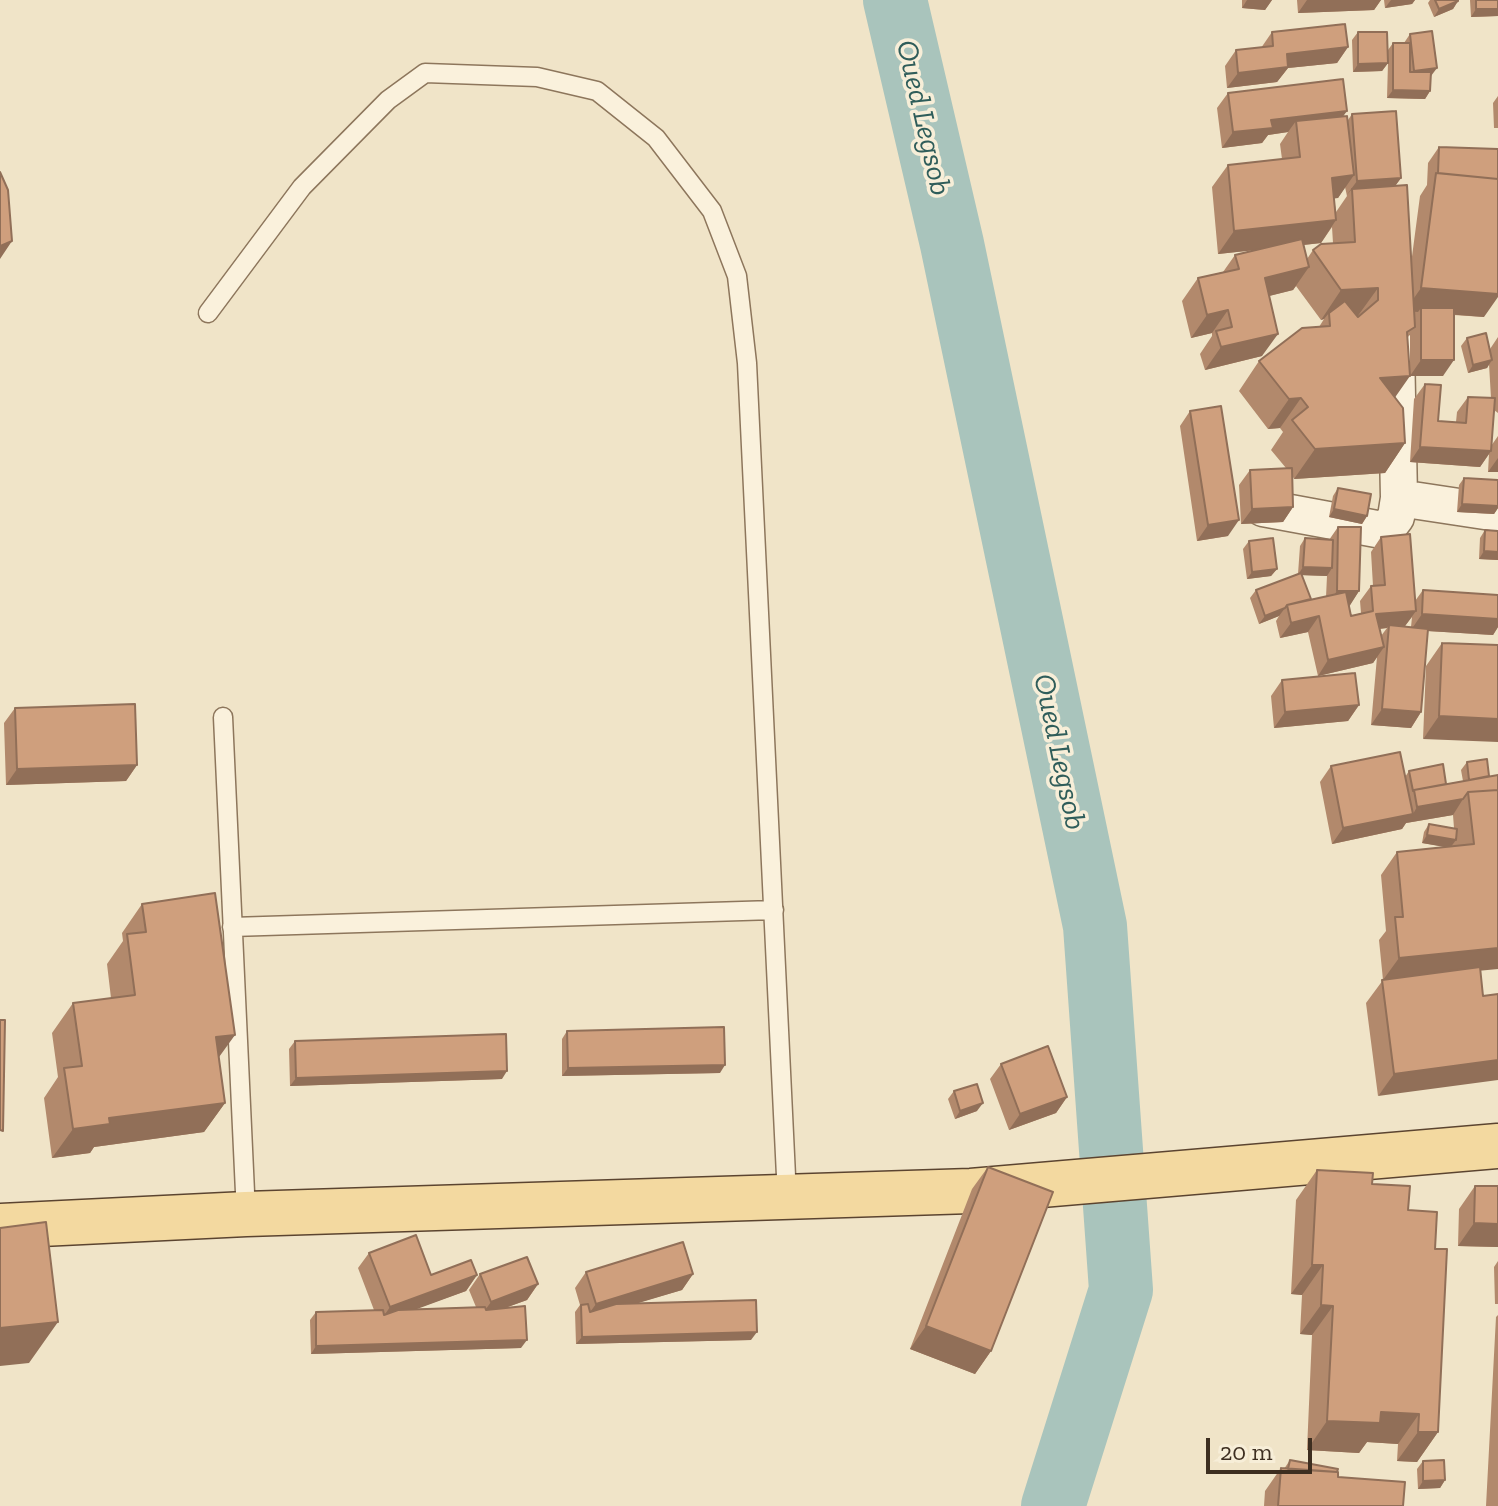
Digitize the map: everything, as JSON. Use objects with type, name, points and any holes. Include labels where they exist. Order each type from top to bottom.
[{"type":"main road","points":[[0,1226],[246,1214],[971,1191],[1498,1146]]},
{"type":"street","points":[[1263,508],[1382,530],[1387,529],[1396,517],[1399,498],[1396,309]]},
{"type":"street","points":[[1399,498],[1498,513]]},
{"type":"lane","points":[[208,313],[302,187],[388,100],[425,73],[537,77],[597,91],[656,138],[712,211],[737,276],[747,363],[787,1197]]},
{"type":"lane","points":[[223,717],[246,1214]]},
{"type":"lane","points":[[232,927],[774,910]]},
{"type":"building","points":[[1435,0],[1458,0],[1458,1],[1439,9]]},
{"type":"building","points":[[1476,0],[1498,0],[1498,9],[1476,9]]},
{"type":"building","points":[[1345,24],[1348,47],[1287,54],[1288,67],[1238,73],[1236,50],[1273,46],[1272,32]]},
{"type":"building","points":[[1432,31],[1437,68],[1414,71],[1410,34]]},
{"type":"building","points":[[1358,32],[1387,32],[1388,63],[1358,64]]},
{"type":"building","points":[[1393,43],[1410,43],[1410,72],[1431,72],[1430,91],[1393,90]]},
{"type":"building","points":[[1343,79],[1347,111],[1271,120],[1273,128],[1233,132],[1228,93]]},
{"type":"building","points":[[1396,111],[1401,178],[1357,181],[1352,114]]},
{"type":"building","points":[[1347,116],[1354,175],[1332,178],[1336,220],[1234,231],[1228,165],[1300,157],[1296,121]]},
{"type":"building","points":[[1439,147],[1498,149],[1498,179],[1438,173]]},
{"type":"building","points":[[0,172],[8,190],[12,241],[0,246]]},
{"type":"building","points":[[1436,173],[1498,179],[1498,294],[1421,288]]},
{"type":"building","points":[[1407,185],[1415,327],[1407,332],[1410,376],[1380,378],[1403,408],[1405,443],[1315,449],[1292,420],[1308,407],[1301,398],[1289,399],[1259,361],[1302,328],[1330,326],[1329,313],[1345,301],[1358,317],[1378,300],[1378,288],[1341,290],[1313,250],[1321,244],[1355,242],[1352,189]]},
{"type":"building","points":[[1302,239],[1309,267],[1265,278],[1278,334],[1221,347],[1216,331],[1232,327],[1228,310],[1207,315],[1198,278],[1239,269],[1235,255]]},
{"type":"building","points":[[1421,308],[1454,308],[1454,360],[1421,360]]},
{"type":"building","points":[[1486,333],[1492,360],[1473,365],[1467,338]]},
{"type":"building","points":[[1425,384],[1441,385],[1438,421],[1466,423],[1468,397],[1495,398],[1491,451],[1420,447]]},
{"type":"building","points":[[1221,406],[1239,520],[1208,525],[1190,411]]},
{"type":"building","points":[[1292,468],[1293,507],[1252,509],[1250,470]]},
{"type":"building","points":[[1464,478],[1498,480],[1498,506],[1462,504]]},
{"type":"building","points":[[1338,488],[1371,494],[1367,516],[1334,509]]},
{"type":"building","points":[[1338,527],[1361,527],[1359,591],[1337,591]]},
{"type":"building","points":[[1485,530],[1498,531],[1498,552],[1484,551]]},
{"type":"building","points":[[1410,534],[1416,611],[1376,614],[1384,647],[1328,660],[1319,616],[1291,623],[1287,605],[1346,592],[1351,616],[1373,611],[1371,586],[1385,585],[1381,537]]},
{"type":"building","points":[[1273,538],[1277,569],[1252,572],[1249,541]]},
{"type":"building","points":[[1305,538],[1333,540],[1332,568],[1303,567]]},
{"type":"building","points":[[1301,573],[1311,599],[1287,605],[1265,616],[1256,590]]},
{"type":"building","points":[[1423,590],[1498,595],[1498,619],[1422,614]]},
{"type":"building","points":[[1389,625],[1428,629],[1421,712],[1382,709]]},
{"type":"building","points":[[1442,643],[1498,645],[1498,719],[1439,716]]},
{"type":"building","points":[[1355,673],[1359,705],[1285,712],[1282,680]]},
{"type":"building","points":[[135,704],[137,765],[17,769],[15,708]]},
{"type":"building","points":[[1400,752],[1413,814],[1343,828],[1331,766]]},
{"type":"building","points":[[1487,759],[1489,776],[1469,780],[1467,762]]},
{"type":"building","points":[[1443,764],[1446,784],[1413,791],[1409,771]]},
{"type":"building","points":[[1498,775],[1498,790],[1468,792],[1463,799],[1417,807],[1414,790]]},
{"type":"building","points":[[1498,790],[1498,948],[1399,958],[1395,917],[1403,917],[1397,852],[1474,844],[1468,792]]},
{"type":"building","points":[[1429,824],[1457,829],[1456,840],[1427,835]]},
{"type":"building","points":[[215,893],[235,1035],[216,1037],[225,1103],[109,1118],[110,1124],[73,1129],[64,1068],[82,1066],[73,1003],[135,995],[127,934],[146,932],[142,904]]},
{"type":"building","points":[[1480,967],[1483,996],[1498,994],[1498,1060],[1394,1074],[1382,980]]},
{"type":"building","points":[[0,1020],[5,1020],[3,1131],[0,1130]]},
{"type":"building","points":[[724,1027],[725,1065],[568,1068],[567,1031]]},
{"type":"building","points":[[506,1034],[507,1071],[296,1078],[295,1041]]},
{"type":"building","points":[[1048,1046],[1067,1097],[1020,1114],[1001,1064]]},
{"type":"building","points":[[977,1084],[983,1103],[960,1111],[954,1091]]},
{"type":"building","points":[[988,1167],[1053,1192],[991,1351],[926,1326]]},
{"type":"building","points":[[1317,1170],[1373,1173],[1372,1184],[1410,1186],[1408,1210],[1437,1212],[1435,1249],[1447,1249],[1438,1432],[1418,1432],[1419,1414],[1381,1412],[1380,1423],[1327,1421],[1333,1306],[1321,1305],[1323,1265],[1312,1265]]},
{"type":"building","points":[[1475,1186],[1498,1186],[1498,1224],[1474,1223]]},
{"type":"building","points":[[46,1222],[58,1322],[0,1328],[0,1228]]},
{"type":"building","points":[[416,1235],[431,1275],[471,1260],[477,1275],[390,1307],[369,1253]]},
{"type":"building","points":[[683,1242],[693,1274],[596,1304],[586,1272]]},
{"type":"building","points":[[527,1257],[538,1284],[491,1302],[480,1274]]},
{"type":"building","points":[[756,1300],[757,1332],[582,1337],[581,1305],[588,1304],[590,1312],[616,1304]]},
{"type":"building","points":[[525,1306],[527,1340],[316,1346],[316,1312],[383,1310],[384,1315],[398,1310],[485,1307],[486,1310]]},
{"type":"building","points":[[1290,1460],[1338,1469],[1337,1472],[1288,1469]]},
{"type":"building","points":[[1444,1460],[1445,1480],[1423,1481],[1423,1461]]},
{"type":"building","points":[[1281,1468],[1338,1472],[1338,1477],[1405,1482],[1403,1506],[1278,1506]]},
{"type":"waterway","name":"Oued Legsob","points":[[895,0],[952,244],[1095,926],[1121,1290],[1053,1506]]}]
